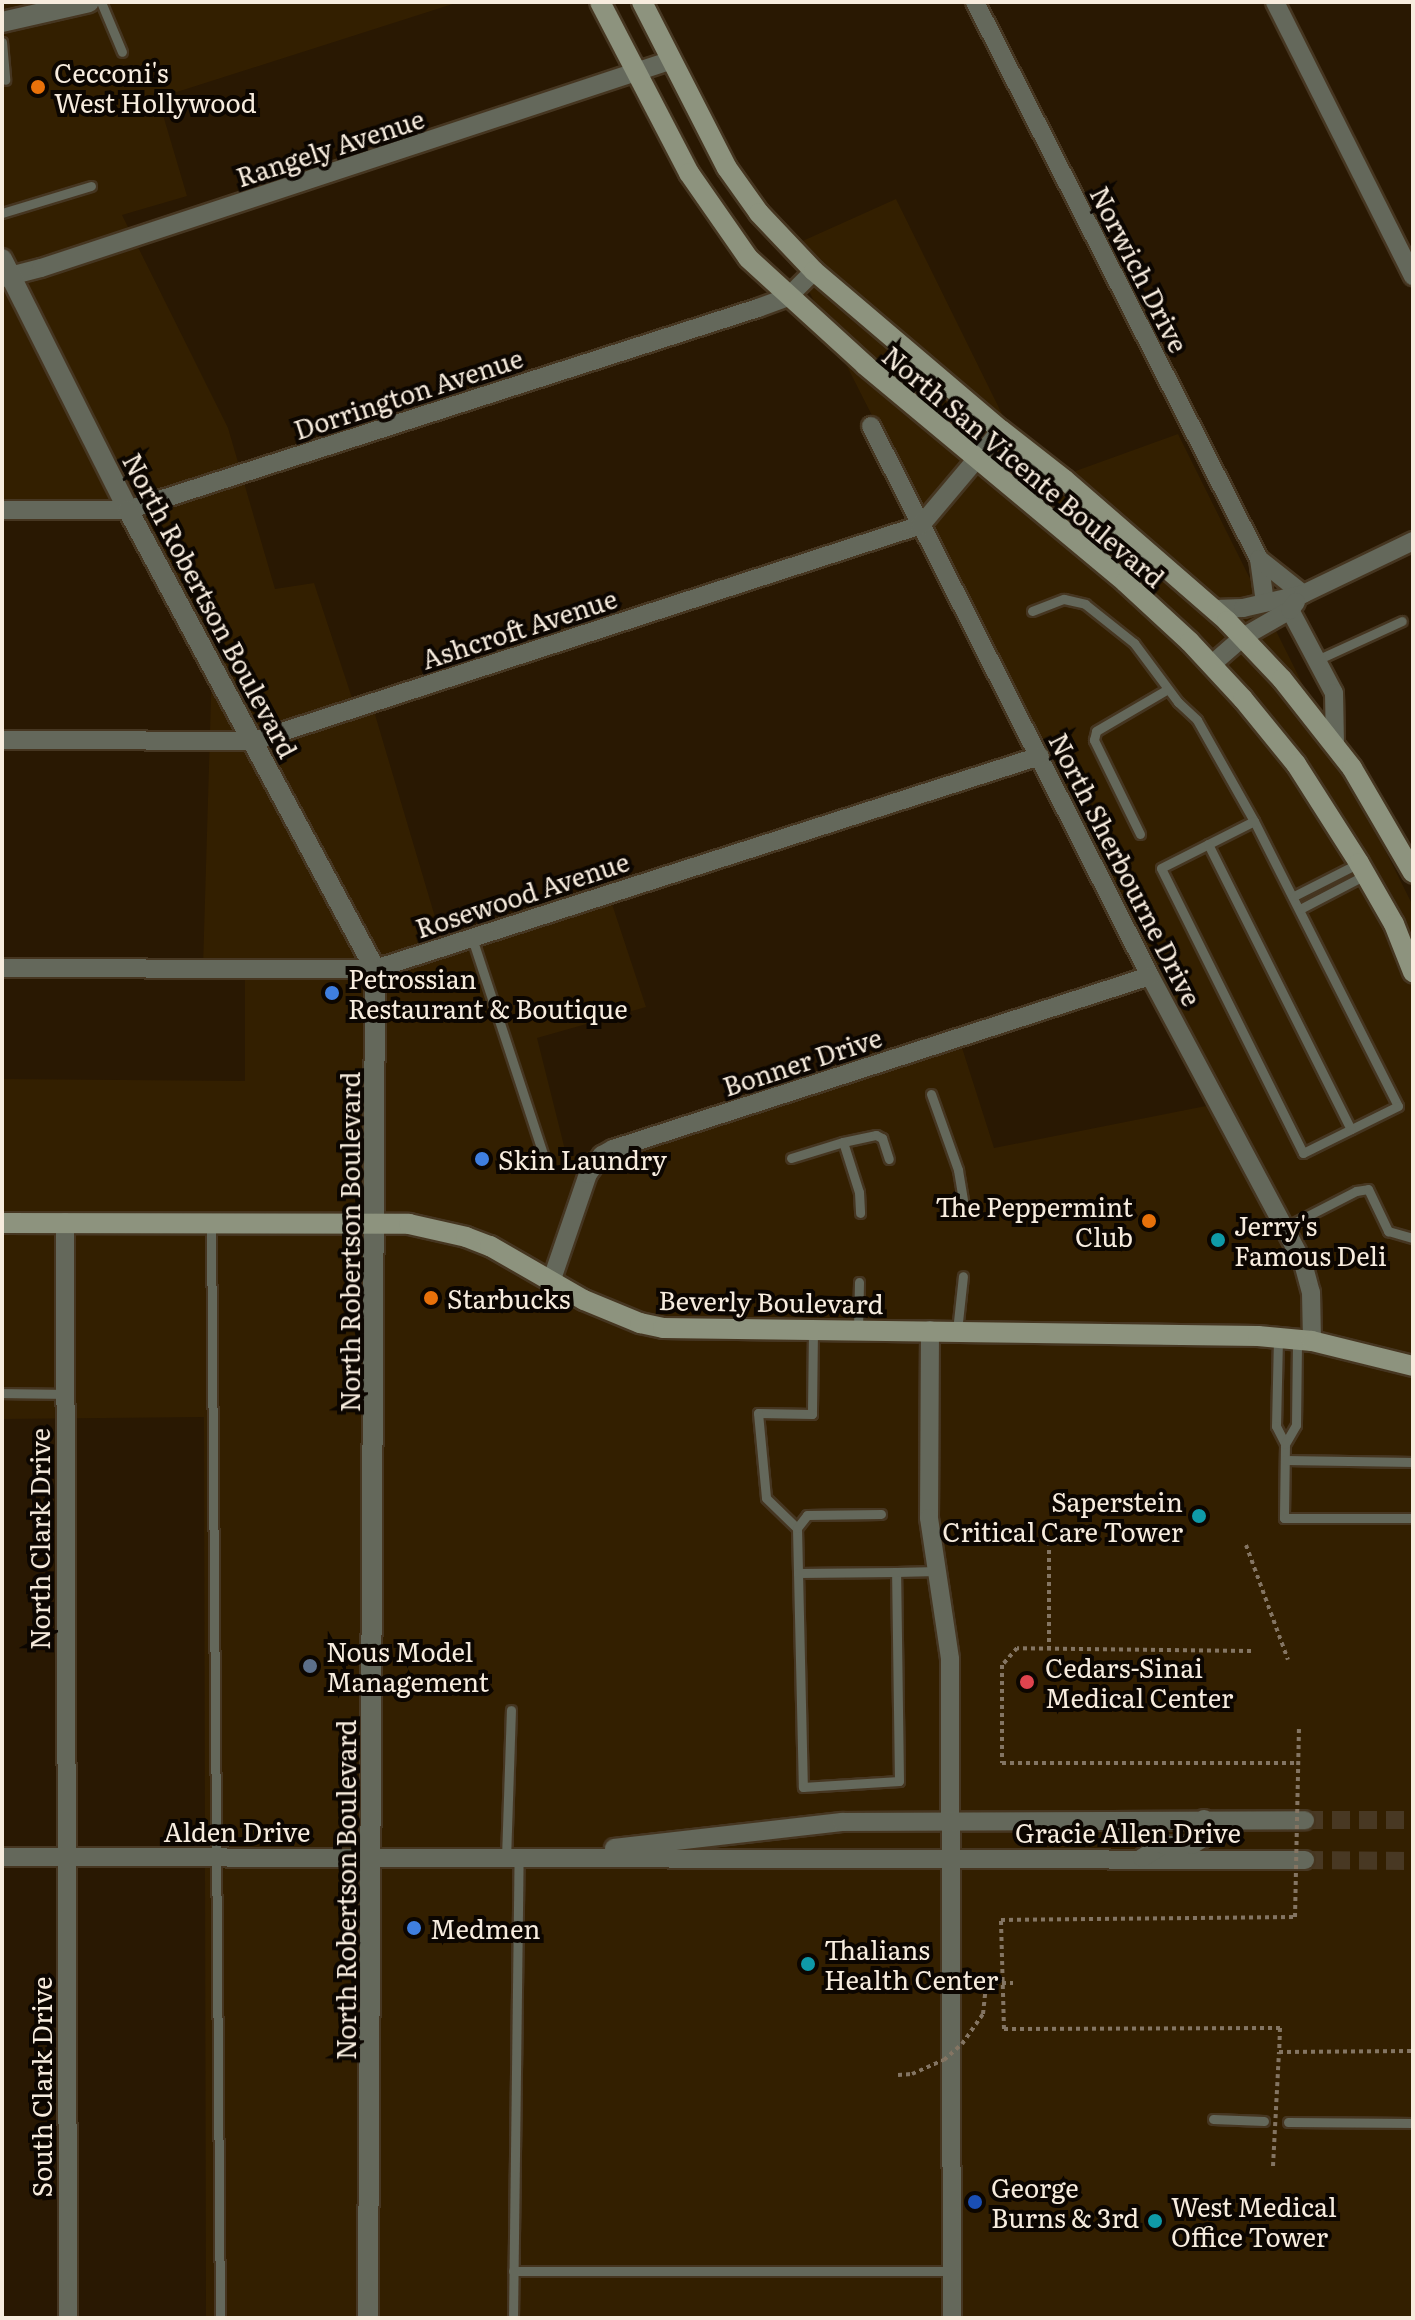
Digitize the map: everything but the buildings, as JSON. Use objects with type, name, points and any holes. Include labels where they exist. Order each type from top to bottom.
[{"type":"main road","name":"North San Vicente Boulevard","points":[[600,2],[689,173],[727,231],[788,297],[1125,582],[1211,665],[1296,764],[1394,924],[1413,972]]},
{"type":"main road","name":"North San Vicente Boulevard","points":[[642,2],[735,180],[759,213],[814,271],[1001,430],[1065,480],[1215,609],[1243,637],[1335,746],[1367,793],[1413,873]]},
{"type":"main road","name":"Beverly Boulevard","points":[[2,1223],[409,1224],[466,1237],[606,1310],[651,1326],[1296,1339],[1413,1366]]},
{"type":"street","points":[[2,22],[89,2]]},
{"type":"street","name":"Norwich Drive","points":[[975,2],[1259,559],[1265,603]]},
{"type":"street","points":[[1275,2],[1413,276]]},
{"type":"street","name":"Rangely Avenue","points":[[5,272],[636,74],[672,60]]},
{"type":"street","name":"Dorrington Avenue","points":[[2,510],[128,510],[788,297],[814,271]]},
{"type":"street","name":"North Robertson Boulevard","points":[[5,272],[128,510],[375,969],[368,2318]]},
{"type":"street","name":"North Sherbourne Drive","points":[[871,426],[1150,976],[1308,1277],[1296,1339]]},
{"type":"street","points":[[921,525],[1001,430]]},
{"type":"street","name":"Ashcroft Avenue","points":[[2,740],[254,741],[921,525]]},
{"type":"street","points":[[1215,609],[1265,603],[1303,594],[1413,541]]},
{"type":"street","name":"Norwich Drive","points":[[1259,559],[1303,594]]},
{"type":"street","points":[[1211,665],[1243,637],[1290,610],[1303,594]]},
{"type":"street","points":[[1290,610],[1319,659],[1334,693],[1335,746]]},
{"type":"street","name":"Rosewood Avenue","points":[[2,968],[375,969],[1040,756]]},
{"type":"street","name":"Bonner Drive","points":[[551,1282],[588,1174],[602,1155],[613,1149],[1150,976]]},
{"type":"street","name":"North Clark Drive","points":[[65,1222],[65,1857]]},
{"type":"street","points":[[930,1330],[929,1518],[950,1659],[952,2318]]},
{"type":"street","name":"Alden Drive","points":[[513,1859],[842,1822],[951,1819]]},
{"type":"street","name":"Gracie Allen Drive","points":[[951,1819],[1305,1820]]},
{"type":"street","points":[[1142,1858],[1163,1845],[1192,1845],[1203,1838],[1204,1819]]},
{"type":"street","name":"Alden Drive","points":[[2,1857],[951,1857]]},
{"type":"street","name":"South Clark Drive","points":[[65,1857],[68,2318]]},
{"type":"street","name":"Gracie Allen Drive","points":[[951,1857],[1305,1860]]},
{"type":"lane","points":[[101,2],[122,52]]},
{"type":"lane","points":[[2,42],[5,80]]},
{"type":"lane","points":[[2,213],[91,186]]},
{"type":"lane","points":[[1032,611],[1064,599],[1085,604],[1134,643],[1168,689],[1197,720],[1254,821],[1294,896],[1398,1106],[1303,1153],[1161,868],[1254,821]]},
{"type":"lane","points":[[1319,659],[1402,621]]},
{"type":"lane","points":[[1140,834],[1094,740],[1096,731],[1168,689]]},
{"type":"lane","points":[[1208,844],[1351,1129]]},
{"type":"lane","points":[[1294,896],[1362,869]]},
{"type":"lane","points":[[1300,909],[1362,869]]},
{"type":"lane","points":[[472,938],[543,1154]]},
{"type":"lane","points":[[931,1094],[958,1170],[965,1212]]},
{"type":"lane","points":[[791,1158],[876,1135],[882,1138],[889,1159]]},
{"type":"lane","points":[[843,1142],[859,1192],[860,1213]]},
{"type":"lane","points":[[1284,1228],[1356,1191],[1368,1189],[1388,1231],[1413,1238]]},
{"type":"lane","points":[[211,1223],[220,2318]]},
{"type":"lane","points":[[957,1331],[963,1276]]},
{"type":"lane","points":[[858,1330],[859,1282]]},
{"type":"lane","points":[[797,1528],[766,1498],[758,1413],[812,1414],[813,1329]]},
{"type":"lane","points":[[1296,1339],[1276,1426],[1285,1444],[1284,1518],[1413,1518]]},
{"type":"lane","points":[[1285,1444],[1296,1425],[1296,1339]]},
{"type":"lane","points":[[2,1393],[65,1394]]},
{"type":"lane","points":[[1285,1460],[1413,1462]]},
{"type":"lane","points":[[881,1514],[807,1515],[797,1528],[803,1787],[899,1781],[896,1572]]},
{"type":"lane","points":[[798,1573],[938,1571]]},
{"type":"lane","points":[[511,1710],[513,2318]]},
{"type":"lane","points":[[1213,2119],[1264,2121]]},
{"type":"lane","points":[[1288,2122],[1413,2123]]},
{"type":"lane","points":[[513,2271],[952,2271]]},
{"type":"path","points":[[1049,1542],[1049,1648]]},
{"type":"path","points":[[1246,1545],[1288,1660]]},
{"type":"path","points":[[1251,1651],[1017,1648],[1002,1665],[1002,1763],[1298,1763]]},
{"type":"path","points":[[1273,2166],[1280,2028],[1004,2029],[1001,1920],[1295,1917],[1299,1727]]},
{"type":"path","points":[[898,2075],[930,2068],[962,2044],[983,2014],[986,1983],[1013,1983]]},
{"type":"path","points":[[1279,2052],[1413,2051]]},
{"type":"shaded area","points":[[2,2],[459,2],[158,98],[187,196],[122,215],[228,428],[275,589],[314,583],[354,704],[371,701],[443,944],[610,898],[646,1007],[537,1038],[567,1158],[957,1032],[994,1148],[1221,1103],[787,248],[896,199],[1037,485],[1178,434],[1413,906],[1413,2318],[206,2318],[204,1417],[2,1419],[2,1079],[245,1081],[245,966],[203,967],[212,665],[128,508],[2,510]]},
{"type":"tunnel","points":[[1305,1820],[1413,1820]]},
{"type":"tunnel","points":[[1305,1860],[1413,1861]]},
{"type":"place","name":"Cecconi's West Hollywood","points":[[38,87]]},
{"type":"place","name":"Petrossian Restaurant & Boutique","points":[[332,993]]},
{"type":"place","name":"Skin Laundry","points":[[482,1159]]},
{"type":"place","name":"The Peppermint Club","points":[[1149,1221]]},
{"type":"place","name":"Jerry's Famous Deli","points":[[1218,1240]]},
{"type":"place","name":"Starbucks","points":[[431,1298]]},
{"type":"place","name":"Saperstein Critical Care Tower","points":[[1199,1516]]},
{"type":"place","name":"Nous Model Management","points":[[310,1666]]},
{"type":"place","name":"Cedars-Sinai Medical Center","points":[[1027,1682]]},
{"type":"place","name":"Medmen","points":[[414,1928]]},
{"type":"place","name":"Thalians Health Center","points":[[808,1964]]},
{"type":"place","name":"George Burns & 3rd","points":[[975,2202]]},
{"type":"place","name":"West Medical Office Tower","points":[[1155,2221]]}]
